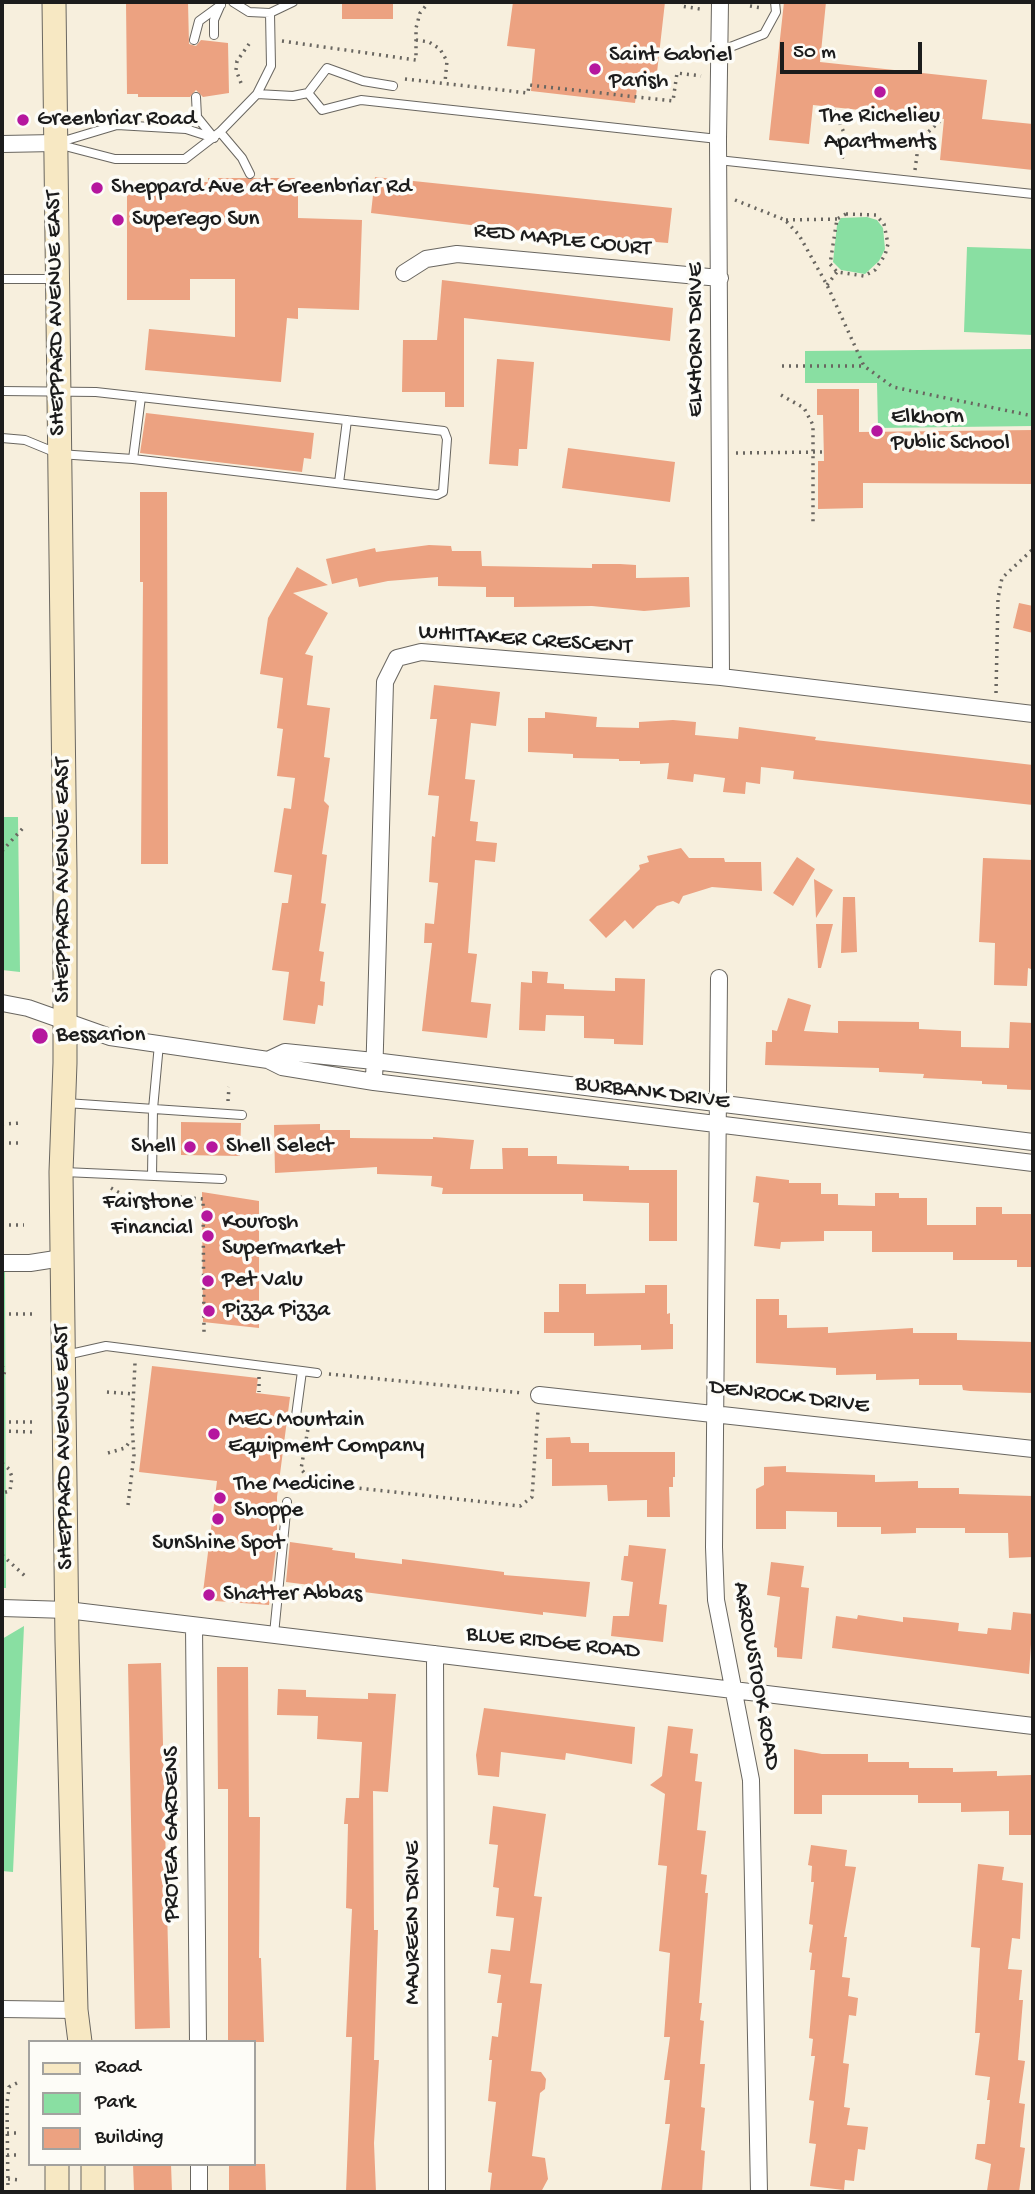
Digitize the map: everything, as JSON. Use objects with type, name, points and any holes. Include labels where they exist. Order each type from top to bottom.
[{"type":"main road","name":"SHEPPARD AVENUE EAST","points":[[54,2],[66,1023],[61,1172],[63,1356],[76,2010],[80,2040]]},
{"type":"main road","name":"SHEPPARD AVENUE EAST","points":[[71,2040],[76,2010]]},
{"type":"main road","points":[[57,2166],[57,2192]]},
{"type":"main road","points":[[93,2166],[93,2192]]},
{"type":"street","name":"ELKHORN DRIVE","points":[[720,2],[718,160],[721,677]]},
{"type":"street","points":[[2,144],[55,143]]},
{"type":"street","name":"RED MAPLE COURT","points":[[404,273],[426,259],[457,254],[720,278]]},
{"type":"street","name":"WHITTAKER CRESCENT","points":[[374,1082],[385,682],[397,658],[421,652],[721,677],[1033,714]]},
{"type":"street","name":"ARROWSTOOK ROAD","points":[[719,978],[716,1600],[751,1780],[759,2192]]},
{"type":"street","name":"BURBANK DRIVE","points":[[2,1003],[110,1037],[268,1060],[282,1067],[374,1082],[1033,1163]]},
{"type":"street","name":"BURBANK DRIVE","points":[[268,1060],[285,1052],[374,1061],[1033,1142]]},
{"type":"street","points":[[2,1263],[30,1263],[62,1258]]},
{"type":"street","name":"DENROCK DRIVE","points":[[539,1395],[1033,1449]]},
{"type":"street","name":"BLUE RIDGE ROAD","points":[[2,1608],[67,1610],[1033,1726]]},
{"type":"street","name":"PROTEA GARDENS","points":[[194,1626],[198,2040]]},
{"type":"street","name":"MAUREEN DRIVE","points":[[435,1654],[437,2192]]},
{"type":"street","points":[[2,2009],[76,2010]]},
{"type":"street","points":[[199,2166],[199,2192]]},
{"type":"lane","points":[[233,2],[249,12],[270,13],[293,2]]},
{"type":"lane","points":[[720,51],[764,34],[776,12],[775,2]]},
{"type":"lane","points":[[214,35],[214,20],[221,3]]},
{"type":"lane","points":[[194,40],[199,21],[221,3]]},
{"type":"lane","points":[[55,143],[115,159],[185,159],[217,135],[257,94],[271,66],[270,13]]},
{"type":"lane","points":[[257,94],[293,96],[308,93],[327,68],[363,81],[394,86]]},
{"type":"lane","points":[[308,93],[322,110],[361,100],[718,139]]},
{"type":"lane","points":[[196,97],[197,117],[242,158],[250,174]]},
{"type":"lane","points":[[55,143],[117,125],[186,129],[217,135]]},
{"type":"lane","points":[[718,160],[1033,194]]},
{"type":"lane","points":[[2,279],[57,279]]},
{"type":"lane","points":[[2,391],[58,391],[141,397],[444,431],[447,439],[443,492],[437,495],[133,459],[59,454],[25,440],[2,438]]},
{"type":"lane","points":[[133,459],[141,397]]},
{"type":"lane","points":[[340,483],[347,420]]},
{"type":"lane","points":[[152,1176],[153,1109],[159,1044]]},
{"type":"lane","points":[[63,1103],[242,1115]]},
{"type":"lane","points":[[61,1172],[222,1178]]},
{"type":"lane","points":[[63,1356],[106,1346],[317,1373]]},
{"type":"lane","points":[[296,1416],[302,1371]]},
{"type":"lane","points":[[274,1634],[287,1502]]},
{"type":"path","points":[[281,41],[416,60],[420,13],[429,2]]},
{"type":"path","points":[[682,2],[681,6],[700,9]]},
{"type":"path","points":[[416,40],[429,42],[440,49],[447,61],[445,83]]},
{"type":"path","points":[[241,83],[236,71],[237,61],[249,44]]},
{"type":"path","points":[[405,79],[528,93],[529,85],[673,101],[677,74],[701,76]]},
{"type":"path","points":[[834,110],[845,135],[841,173]]},
{"type":"path","points":[[914,181],[918,147],[924,136],[940,121]]},
{"type":"path","points":[[719,193],[785,220],[837,219],[846,214],[876,215],[884,224],[888,244],[886,256],[875,270],[864,276],[837,272],[830,264],[837,219]]},
{"type":"path","points":[[785,220],[799,235],[827,285],[864,366],[893,387],[1033,416]]},
{"type":"path","points":[[827,285],[837,272]]},
{"type":"path","points":[[782,366],[864,366]]},
{"type":"path","points":[[781,395],[804,408],[813,425],[813,522]]},
{"type":"path","points":[[720,453],[822,452]]},
{"type":"path","points":[[995,709],[998,598],[1002,578],[1033,549]]},
{"type":"path","points":[[2,851],[23,828]]},
{"type":"path","points":[[2,1124],[21,1123]]},
{"type":"path","points":[[2,1143],[21,1143]]},
{"type":"path","points":[[104,1182],[121,1196],[137,1203],[167,1207],[178,1197],[203,1199],[204,1333]]},
{"type":"path","points":[[2,1225],[24,1225]]},
{"type":"path","points":[[2,1314],[35,1314]]},
{"type":"path","points":[[128,1505],[134,1455],[135,1361]]},
{"type":"path","points":[[2,1366],[5,1371],[2,1379]]},
{"type":"path","points":[[310,1414],[301,1469],[313,1483],[520,1506],[532,1497],[539,1395],[317,1373]]},
{"type":"path","points":[[107,1392],[133,1394]]},
{"type":"path","points":[[2,1422],[34,1422]]},
{"type":"path","points":[[2,1431],[34,1432]]},
{"type":"path","points":[[108,1453],[125,1448],[133,1438]]},
{"type":"path","points":[[2,1463],[9,1468],[12,1477],[10,1491],[2,1493]]},
{"type":"path","points":[[2,1555],[25,1576]]},
{"type":"path","points":[[8,2192],[9,2087],[19,2082]]},
{"type":"path","points":[[7,2133],[20,2133]]},
{"type":"path","points":[[8,2155],[20,2155]]},
{"type":"path","points":[[8,2179],[21,2180]]},
{"type":"green space","points":[[867,217],[877,220],[883,228],[885,249],[879,261],[865,274],[841,270],[833,262],[837,225],[841,218]]},
{"type":"green space","points":[[967,247],[1033,249],[1033,335],[964,332]]},
{"type":"green space","points":[[1033,349],[1033,426],[878,428],[877,383],[805,383],[805,351]]},
{"type":"green space","points":[[2,817],[18,817],[20,972],[2,970]]},
{"type":"green space","points":[[2,1265],[5,1265],[6,1588],[2,1588]]},
{"type":"green space","points":[[24,1626],[13,1872],[2,1871],[2,1639]]},
{"type":"building","points":[[126,2],[188,2],[189,44],[196,46],[201,40],[228,43],[229,93],[203,97],[196,90],[190,97],[138,97],[138,94],[127,94]]},
{"type":"building","points":[[342,2],[393,2],[393,19],[342,19]]},
{"type":"building","name":"Saint Gabriel Parish","points":[[513,2],[665,2],[655,90],[637,88],[635,103],[531,91],[535,49],[507,46]]},
{"type":"building","name":"The Richelieu Apartments","points":[[784,2],[826,2],[820,62],[987,80],[982,119],[1033,124],[1033,170],[940,160],[944,119],[813,105],[809,144],[769,140]]},
{"type":"building","points":[[375,177],[672,208],[668,243],[512,230],[371,213]]},
{"type":"building","points":[[208,178],[298,178],[298,218],[362,220],[359,310],[298,308],[298,319],[287,318],[281,382],[145,370],[149,329],[235,337],[235,279],[190,279],[190,300],[127,300],[127,182],[208,182]]},
{"type":"building","points":[[442,280],[673,308],[670,341],[464,318],[464,407],[445,407],[445,392],[402,392],[403,340],[437,340]]},
{"type":"building","points":[[497,359],[534,362],[527,449],[519,449],[518,466],[489,464]]},
{"type":"building","points":[[817,389],[859,389],[859,432],[1033,430],[1033,484],[863,483],[863,508],[818,509],[818,461],[824,461],[823,415],[817,415]]},
{"type":"building","points":[[146,413],[314,433],[311,459],[304,458],[302,472],[140,453]]},
{"type":"building","points":[[568,448],[675,462],[670,502],[562,488]]},
{"type":"building","points":[[140,492],[167,492],[168,864],[141,864],[143,582],[140,582]]},
{"type":"building","points":[[429,545],[451,546],[452,551],[481,551],[482,566],[592,568],[592,564],[620,564],[636,565],[636,578],[689,577],[690,607],[644,611],[592,606],[514,607],[514,597],[486,597],[486,587],[438,586],[438,577],[388,581],[359,587],[357,578],[332,584],[326,559],[375,548],[376,552]]},
{"type":"building","points":[[297,567],[328,585],[293,593],[328,613],[305,654],[313,656],[307,705],[330,708],[324,757],[330,758],[324,801],[329,806],[322,854],[327,855],[321,903],[326,904],[319,951],[324,952],[320,981],[325,982],[323,1006],[318,1005],[315,1024],[283,1020],[289,972],[272,970],[282,903],[288,903],[292,875],[274,872],[284,808],[291,809],[295,778],[277,776],[283,729],[277,728],[283,678],[260,674],[268,618]]},
{"type":"building","points":[[1019,603],[1033,606],[1033,633],[1013,628]]},
{"type":"building","points":[[434,685],[500,692],[496,726],[471,723],[465,779],[475,780],[470,821],[478,822],[476,841],[497,843],[495,862],[475,860],[468,953],[477,954],[471,1002],[491,1004],[487,1038],[422,1031],[432,943],[424,943],[425,923],[434,924],[438,883],[429,882],[432,836],[435,837],[439,796],[428,795],[437,719],[430,719]]},
{"type":"building","points":[[545,712],[597,717],[596,727],[639,728],[639,722],[673,720],[696,722],[695,735],[738,739],[739,727],[816,737],[815,740],[1033,765],[1033,805],[793,779],[794,771],[761,767],[760,784],[746,782],[745,794],[723,792],[725,778],[694,774],[693,782],[667,779],[669,763],[640,764],[640,761],[573,758],[573,754],[528,752],[528,718],[545,718]]},
{"type":"building","points":[[681,848],[689,858],[761,862],[762,891],[712,887],[683,896],[679,904],[673,901],[657,906],[633,929],[625,920],[606,938],[589,920],[640,869],[639,865],[649,862],[647,856]]},
{"type":"building","points":[[797,857],[815,869],[793,906],[773,893]]},
{"type":"building","points":[[983,858],[1033,860],[1031,969],[1028,968],[1027,986],[994,985],[995,943],[979,942]]},
{"type":"building","points":[[814,879],[833,890],[816,918]]},
{"type":"building","points":[[843,897],[855,897],[857,952],[841,953]]},
{"type":"building","points":[[816,924],[833,924],[821,968],[818,968]]},
{"type":"building","points":[[532,971],[548,972],[547,983],[564,984],[564,989],[615,991],[615,978],[645,979],[643,1045],[614,1044],[614,1039],[584,1038],[584,1016],[546,1015],[545,1031],[519,1030],[521,982],[532,983]]},
{"type":"building","points":[[788,998],[811,1005],[804,1031],[838,1033],[838,1021],[919,1022],[919,1029],[961,1031],[961,1047],[1009,1048],[1010,1022],[1033,1023],[1033,1090],[1007,1089],[1007,1085],[982,1084],[982,1081],[923,1078],[924,1074],[879,1072],[879,1068],[765,1065],[766,1042],[772,1042],[772,1030],[777,1031]]},
{"type":"building","points":[[181,1122],[241,1123],[240,1156],[181,1155]]},
{"type":"building","points":[[320,1124],[320,1130],[350,1130],[350,1138],[433,1137],[474,1140],[470,1169],[503,1169],[502,1148],[528,1148],[528,1156],[557,1156],[557,1164],[629,1166],[629,1170],[677,1170],[677,1241],[649,1241],[649,1203],[583,1201],[583,1194],[442,1194],[443,1188],[431,1186],[432,1176],[377,1174],[377,1167],[275,1173],[274,1125]]},
{"type":"building","points":[[756,1176],[789,1180],[789,1183],[821,1183],[821,1194],[838,1194],[838,1205],[875,1206],[875,1193],[899,1193],[899,1198],[927,1198],[927,1225],[976,1225],[976,1207],[1002,1207],[1002,1214],[1033,1214],[1033,1267],[1017,1267],[1017,1260],[953,1260],[953,1252],[872,1252],[872,1231],[824,1231],[824,1241],[781,1242],[780,1249],[754,1246],[759,1203],[753,1202]]},
{"type":"building","points":[[202,1192],[259,1201],[259,1328],[203,1322]]},
{"type":"building","points":[[559,1284],[586,1284],[586,1294],[645,1293],[645,1285],[667,1285],[667,1314],[670,1313],[670,1324],[673,1324],[673,1349],[641,1350],[641,1345],[594,1346],[594,1333],[544,1333],[544,1312],[559,1312]]},
{"type":"building","points":[[756,1299],[779,1299],[779,1315],[787,1315],[787,1328],[828,1327],[828,1333],[913,1328],[913,1333],[957,1333],[957,1340],[1033,1342],[1033,1393],[970,1391],[963,1390],[962,1385],[919,1385],[919,1379],[876,1380],[876,1374],[836,1375],[836,1368],[756,1363]]},
{"type":"building","name":"MEC Mountain Equipment Company","points":[[152,1366],[258,1378],[256,1393],[290,1397],[277,1497],[277,1540],[269,1605],[202,1600],[217,1481],[139,1472]]},
{"type":"building","points":[[570,1437],[571,1443],[589,1443],[589,1452],[675,1452],[675,1477],[673,1487],[669,1487],[670,1517],[647,1517],[647,1500],[608,1501],[607,1485],[552,1486],[552,1459],[546,1459],[546,1438]]},
{"type":"building","points":[[786,1466],[786,1472],[875,1475],[875,1482],[918,1481],[918,1488],[959,1488],[959,1494],[1033,1496],[1033,1557],[1009,1558],[1008,1533],[965,1533],[965,1528],[916,1528],[916,1533],[881,1534],[881,1527],[837,1527],[837,1512],[786,1511],[786,1529],[756,1529],[756,1489],[764,1485],[764,1467]]},
{"type":"building","points":[[290,1542],[355,1553],[355,1558],[402,1564],[402,1559],[504,1572],[504,1575],[590,1582],[586,1617],[543,1612],[543,1615],[286,1582]]},
{"type":"building","points":[[629,1545],[666,1549],[659,1604],[667,1605],[663,1642],[611,1636],[613,1616],[629,1616],[633,1582],[621,1580],[624,1556],[628,1556]]},
{"type":"building","points":[[771,1562],[804,1566],[801,1587],[809,1588],[802,1659],[777,1657],[777,1648],[774,1647],[780,1597],[767,1595]]},
{"type":"building","points":[[1013,1612],[1033,1614],[1029,1674],[832,1648],[836,1616],[857,1619],[858,1615],[903,1622],[903,1617],[934,1620],[959,1623],[958,1631],[987,1634],[988,1628],[1011,1630]]},
{"type":"building","points":[[161,1663],[170,2028],[135,2029],[128,1664]]},
{"type":"building","points":[[217,1667],[248,1667],[249,1817],[260,1817],[259,1958],[264,2042],[228,2040],[228,1789],[218,1789]]},
{"type":"building","points":[[278,1689],[306,1690],[306,1697],[368,1699],[368,1693],[396,1694],[388,1792],[373,1791],[374,1930],[378,1930],[374,2060],[379,2060],[374,2143],[376,2192],[346,2192],[352,2037],[346,2037],[352,1909],[346,1908],[348,1824],[344,1824],[346,1798],[359,1798],[362,1742],[317,1739],[318,1716],[277,1715]]},
{"type":"building","points":[[484,1708],[635,1727],[632,1764],[566,1753],[565,1760],[501,1752],[499,1777],[478,1775],[476,1755]]},
{"type":"building","points":[[668,1726],[693,1729],[690,1753],[698,1754],[695,1781],[702,1782],[697,1830],[706,1831],[701,1874],[707,1875],[705,1893],[708,1893],[699,2003],[702,2003],[700,2020],[704,2021],[700,2064],[705,2064],[701,2107],[705,2108],[701,2150],[705,2151],[702,2192],[661,2192],[670,2124],[665,2124],[670,2080],[664,2080],[670,2037],[664,2037],[670,1953],[659,1951],[667,1866],[658,1865],[665,1794],[650,1785],[662,1776]]},
{"type":"building","points":[[794,1749],[822,1754],[868,1754],[868,1762],[909,1762],[909,1768],[953,1768],[953,1772],[997,1771],[997,1776],[1031,1775],[1033,1835],[1009,1835],[1009,1811],[961,1812],[961,1803],[918,1803],[918,1795],[822,1795],[822,1814],[794,1814]]},
{"type":"building","points":[[493,1806],[546,1814],[534,1896],[542,1897],[530,1983],[542,1984],[531,2071],[541,2072],[546,2079],[545,2089],[540,2093],[532,2156],[545,2158],[548,2179],[541,2192],[490,2190],[492,2173],[488,2172],[496,2102],[488,2101],[492,2060],[489,2060],[492,2036],[498,2037],[502,2003],[497,2003],[501,1975],[488,1973],[491,1949],[510,1951],[514,1918],[496,1916],[499,1888],[493,1887],[498,1845],[489,1844]]},
{"type":"building","points":[[811,1845],[847,1850],[845,1866],[856,1867],[844,1937],[847,1937],[842,1977],[850,1978],[848,1996],[858,1998],[856,2016],[849,2015],[843,2063],[849,2064],[844,2107],[850,2108],[847,2125],[868,2127],[865,2150],[858,2149],[854,2181],[845,2180],[844,2190],[810,2186],[816,2144],[809,2143],[814,2101],[809,2100],[815,2056],[811,2056],[813,2039],[809,2038],[815,1970],[810,1970],[812,1953],[809,1952],[814,1882],[811,1882],[812,1866],[808,1865]]},
{"type":"building","points":[[978,1864],[1004,1867],[1002,1880],[1023,1883],[1020,1939],[1012,1938],[1008,1969],[1022,1970],[1019,2000],[1023,2000],[1018,2060],[1025,2061],[1019,2103],[1025,2104],[1020,2147],[1025,2148],[1019,2192],[987,2191],[991,2164],[975,2159],[977,2144],[985,2144],[990,2100],[987,2100],[990,2077],[975,2075],[980,2033],[975,2033],[980,1948],[971,1947]]},
{"type":"building","points":[[265,2164],[266,2192],[229,2192],[229,2166]]},
{"type":"building","points":[[133,2166],[171,2166],[172,2192],[134,2192]]},
{"type":"place","name":"Saint Gabriel Parish","points":[[595,69]]},
{"type":"place","name":"The Richelieu Apartments","points":[[880,92]]},
{"type":"place","name":"Greenbriar Road","points":[[23,120]]},
{"type":"place","name":"Sheppard Ave at Greenbriar Rd","points":[[97,188]]},
{"type":"place","name":"Superego Sun","points":[[118,220]]},
{"type":"place","name":"Elkhorn Public School","points":[[877,431]]},
{"type":"place","name":"Bessarion","points":[[40,1036]]},
{"type":"place","name":"Shell","points":[[190,1147]]},
{"type":"place","name":"Shell Select","points":[[212,1147]]},
{"type":"place","name":"Fairstone Financial","points":[[207,1216]]},
{"type":"place","name":"Kourosh Supermarket","points":[[208,1236]]},
{"type":"place","name":"Pet Valu","points":[[208,1281]]},
{"type":"place","name":"Pizza Pizza","points":[[209,1311]]},
{"type":"place","name":"MEC Mountain Equipment Company","points":[[214,1434]]},
{"type":"place","name":"The Medicine Shoppe","points":[[220,1498]]},
{"type":"place","name":"SunShine Spot","points":[[218,1519]]},
{"type":"place","name":"Shatter Abbas","points":[[209,1595]]}]
